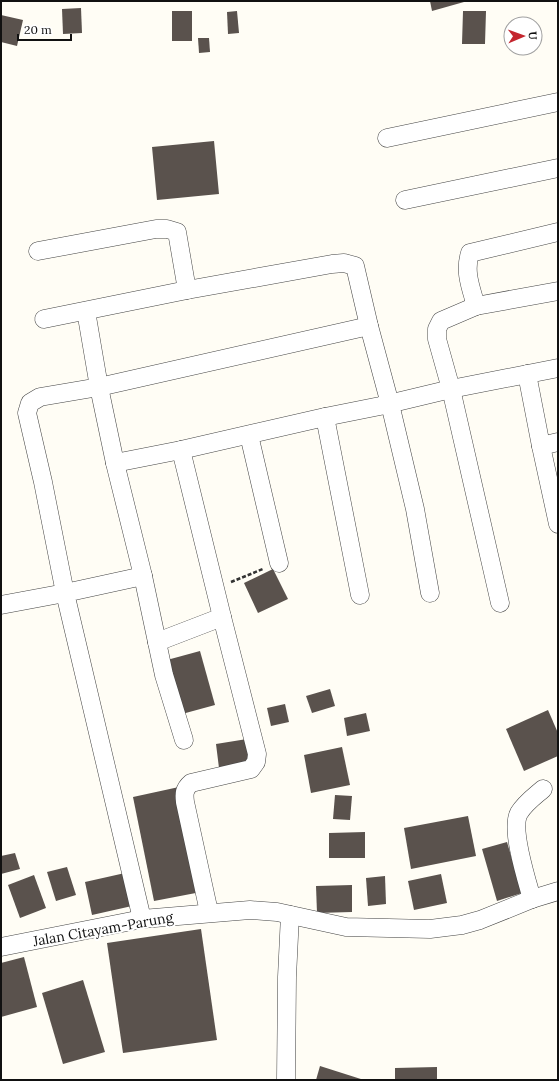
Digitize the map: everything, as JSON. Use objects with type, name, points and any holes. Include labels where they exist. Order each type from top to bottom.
[{"type":"street","points":[[387,138],[558,102]]},
{"type":"street","points":[[405,200],[558,168]]},
{"type":"street","points":[[38,251],[156,229],[167,229],[177,232],[186,290]]},
{"type":"street","points":[[476,306],[467,272],[467,262],[470,253],[558,232]]},
{"type":"street","points":[[44,319],[186,290],[344,264],[355,266],[415,509],[430,593]]},
{"type":"street","points":[[500,603],[451,389],[437,339],[437,329],[441,321],[476,306],[558,291]]},
{"type":"street","points":[[86,311],[98,386],[115,463],[143,576],[164,675],[184,740]]},
{"type":"street","points":[[142,919],[65,593],[43,482],[27,413],[30,403],[40,397],[98,386],[369,326]]},
{"type":"street","points":[[115,463],[390,404],[451,389],[558,368]]},
{"type":"street","points":[[527,374],[541,446],[557,514]]},
{"type":"street","points":[[325,417],[360,595]]},
{"type":"street","points":[[249,435],[279,563]]},
{"type":"street","points":[[541,446],[558,442]]},
{"type":"street","points":[[181,450],[257,754],[256,762],[251,769],[191,783],[186,788],[184,795],[185,802],[209,912]]},
{"type":"street","points":[[1,605],[143,576]]},
{"type":"street","points":[[157,642],[222,617]]},
{"type":"street","points":[[532,899],[519,847],[516,828],[518,815],[525,805],[543,789]]},
{"type":"street","name":"Jalan Citayam-Parung","points":[[1,947],[142,919],[209,912],[250,910],[290,914],[346,927],[430,930],[462,925],[480,920],[532,899],[558,891]]},
{"type":"street","points":[[286,1080],[287,977],[290,914]]},
{"type":"path","points":[[215,587],[279,563]]},
{"type":"building","points":[[430,1],[464,1],[464,2],[432,11]]},
{"type":"building","points":[[81,8],[82,33],[63,34],[62,9]]},
{"type":"building","points":[[172,11],[192,11],[192,41],[172,41]]},
{"type":"building","points":[[237,11],[239,33],[228,34],[227,12]]},
{"type":"building","points":[[463,11],[486,11],[485,44],[462,44]]},
{"type":"building","points":[[1,15],[23,20],[17,46],[1,42]]},
{"type":"building","points":[[198,38],[209,38],[210,52],[199,53]]},
{"type":"building","points":[[214,141],[219,194],[157,200],[152,147]]},
{"type":"building","points":[[273,569],[288,599],[258,613],[244,583]]},
{"type":"building","points":[[200,651],[215,705],[182,714],[167,660]]},
{"type":"building","points":[[330,689],[335,706],[312,713],[306,696]]},
{"type":"building","points":[[285,704],[289,722],[271,726],[267,708]]},
{"type":"building","points":[[548,710],[558,733],[558,756],[524,771],[506,729]]},
{"type":"building","points":[[366,713],[370,731],[347,736],[344,718]]},
{"type":"building","points":[[247,739],[250,764],[219,768],[216,744]]},
{"type":"building","points":[[342,747],[350,785],[311,793],[304,755]]},
{"type":"building","points":[[179,787],[201,892],[154,901],[133,797]]},
{"type":"building","points":[[335,795],[352,796],[350,820],[333,819]]},
{"type":"building","points":[[468,816],[476,856],[411,869],[404,828]]},
{"type":"building","points":[[365,832],[365,858],[329,858],[329,833]]},
{"type":"building","points":[[507,842],[522,893],[497,901],[482,849]]},
{"type":"building","points":[[15,853],[20,869],[1,874],[1,856]]},
{"type":"building","points":[[67,867],[76,895],[56,901],[47,872]]},
{"type":"building","points":[[125,873],[132,906],[92,915],[85,882]]},
{"type":"building","points":[[441,874],[447,903],[414,910],[408,881]]},
{"type":"building","points":[[34,875],[46,908],[20,918],[8,885]]},
{"type":"building","points":[[385,876],[386,904],[368,906],[366,878]]},
{"type":"building","points":[[352,885],[352,912],[317,913],[316,886]]},
{"type":"building","points":[[201,929],[217,1040],[123,1053],[107,943]]},
{"type":"building","points":[[24,957],[37,1007],[1,1017],[1,963]]},
{"type":"building","points":[[83,980],[105,1052],[63,1064],[42,993]]},
{"type":"building","points":[[320,1066],[364,1080],[316,1080]]},
{"type":"building","points":[[437,1067],[437,1080],[395,1080],[395,1068]]}]
